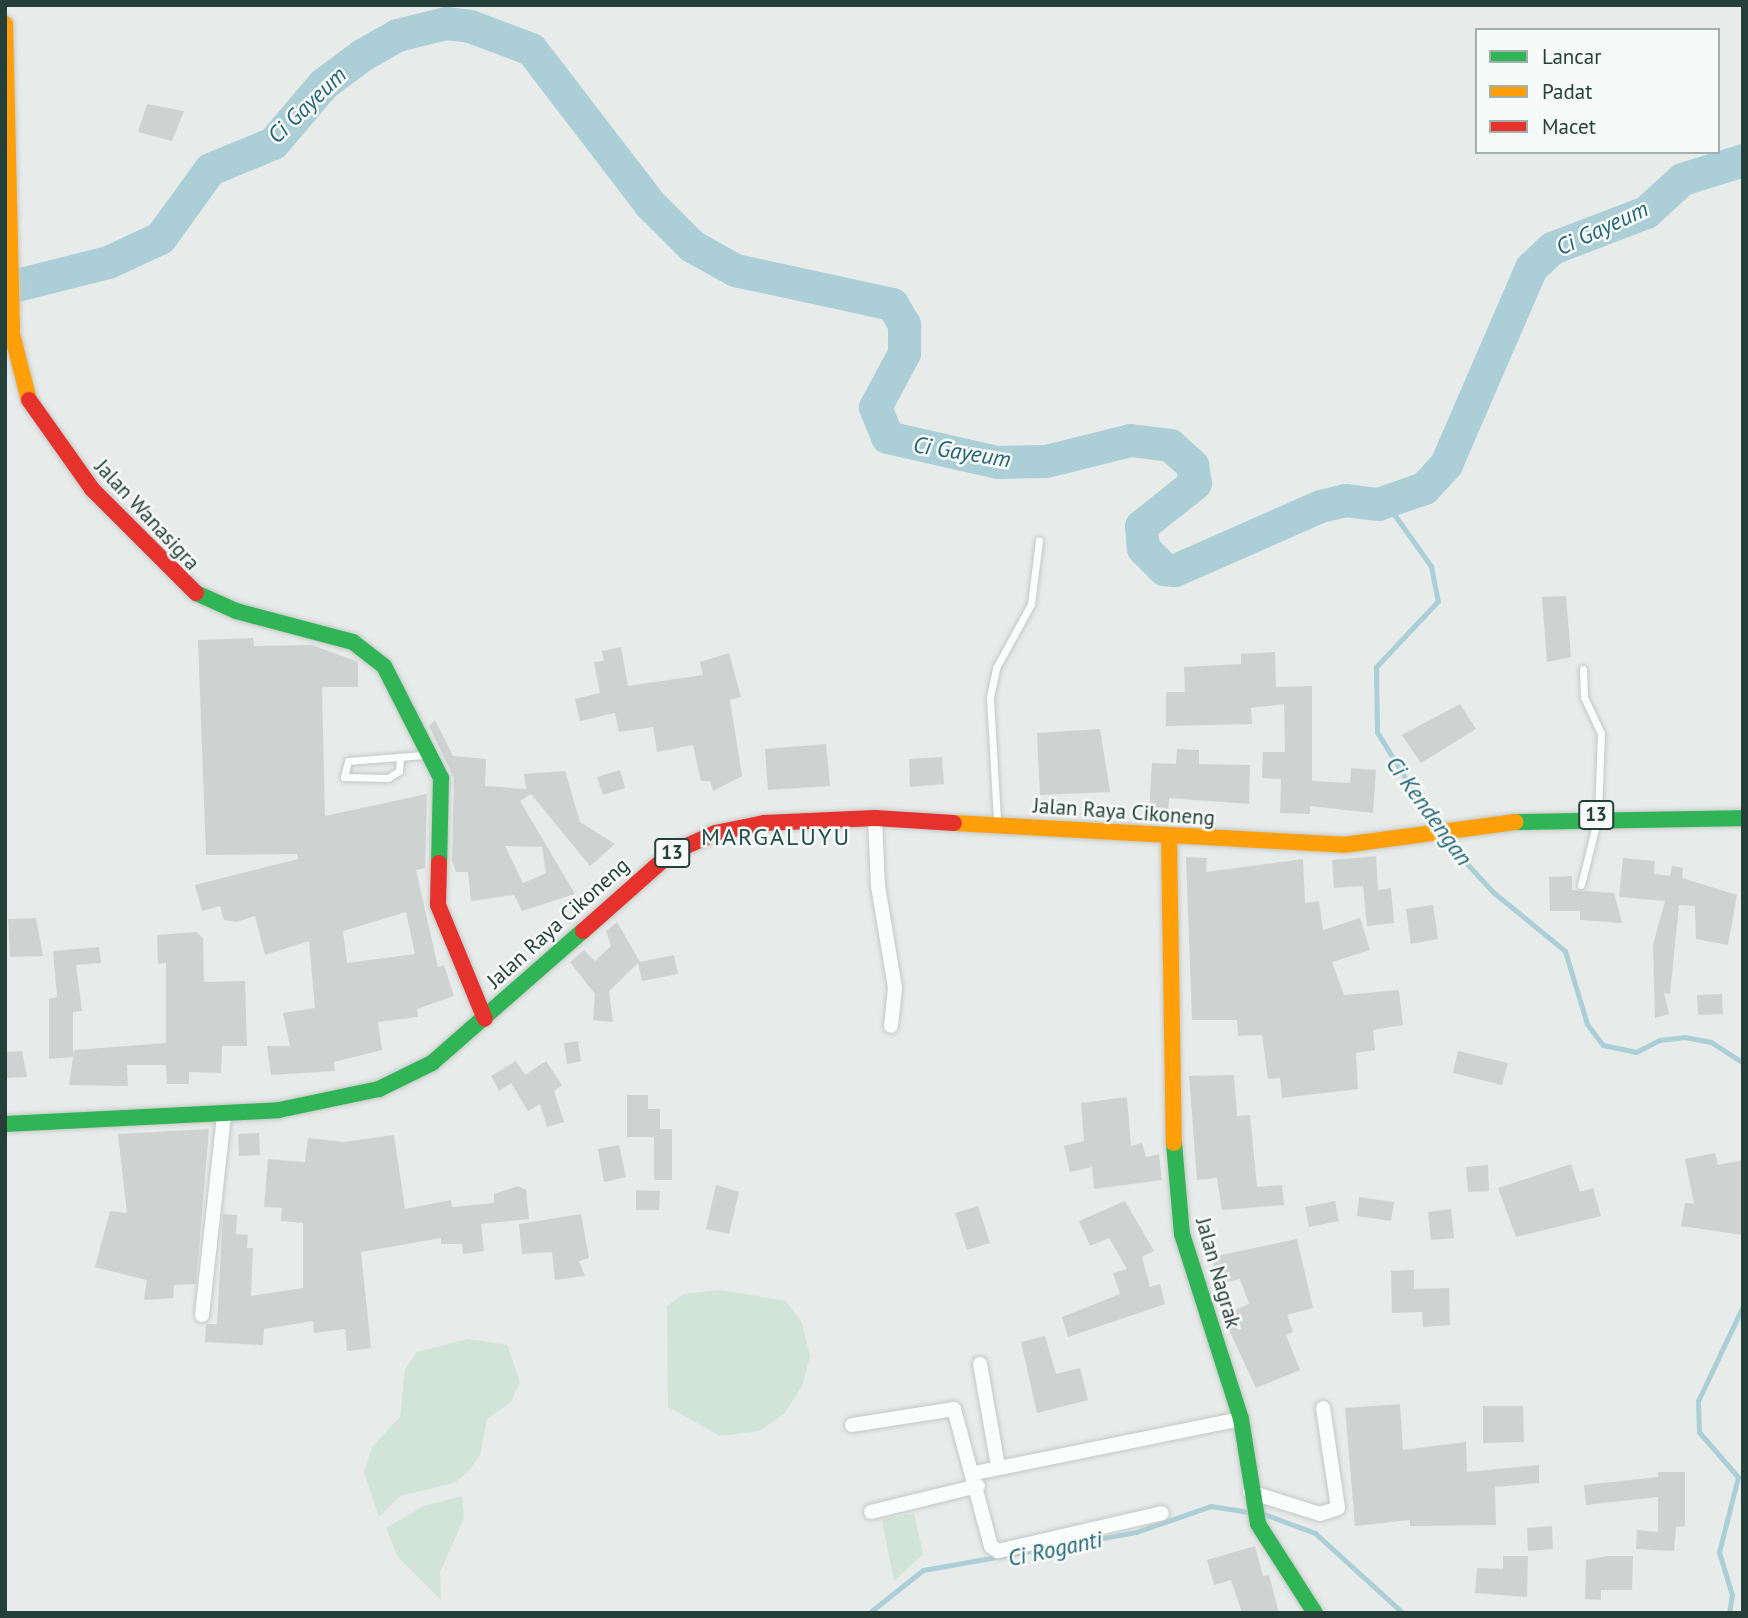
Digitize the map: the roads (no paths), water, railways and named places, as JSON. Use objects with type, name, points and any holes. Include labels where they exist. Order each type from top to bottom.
[{"type":"main road","name":"Jalan Wanasigra","points":[[5,24],[15,355],[30,409],[138,541],[190,590],[211,601],[364,649],[384,666],[433,754],[442,802],[438,905],[485,1019]]},
{"type":"main road","name":"Jalan Raya Cikoneng","points":[[5,1124],[224,1115],[321,1104],[379,1089],[432,1063],[671,853],[715,833],[764,823],[875,818],[997,824],[1169,838],[1343,845],[1420,839],[1598,814]]},
{"type":"main road","name":"13","points":[[1598,814],[1743,818]]},
{"type":"main road","name":"Jalan Nagrak","points":[[1169,838],[1175,1186],[1185,1246],[1241,1419],[1250,1492],[1258,1524],[1315,1613]]},
{"type":"street","points":[[875,818],[878,886],[895,988],[891,1026]]},
{"type":"street","points":[[202,1315],[224,1115]]},
{"type":"street","points":[[980,1364],[983,1404],[998,1466]]},
{"type":"street","points":[[852,1424],[944,1406],[958,1413],[983,1404]]},
{"type":"street","points":[[1250,1492],[1320,1514],[1338,1508],[1323,1408]]},
{"type":"street","points":[[958,1413],[992,1546],[998,1551],[1162,1513]]},
{"type":"street","points":[[871,1512],[976,1479],[998,1466],[1241,1419]]},
{"type":"lane","points":[[997,824],[990,697],[996,668],[1031,604],[1039,541]]},
{"type":"lane","points":[[1581,885],[1598,814],[1601,733],[1584,697],[1583,669]]},
{"type":"lane","points":[[400,757],[399,771],[388,778],[344,777],[348,761],[433,754]]},
{"type":"waterway","name":"Ci Gayeum","points":[[5,288],[108,262],[160,238],[210,169],[273,143],[323,84],[362,55],[397,35],[446,23],[470,26],[531,49],[649,203],[692,246],[735,270],[892,304],[904,324],[904,353],[875,407],[887,437],[997,462],[1046,461],[1130,440],[1170,445],[1192,465],[1195,483],[1141,526],[1143,548],[1164,569],[1175,570],[1320,506],[1345,500],[1378,504],[1424,488],[1446,464],[1531,268],[1552,248],[1646,212],[1682,179],[1743,160]]},
{"type":"waterway","name":"Ci Kendengan","points":[[1386,503],[1431,566],[1438,601],[1376,667],[1377,732],[1435,826]]},
{"type":"waterway","name":"Ci Kendengan","points":[[1444,839],[1493,892],[1565,951],[1587,1024],[1603,1045],[1636,1052],[1660,1040],[1685,1037],[1711,1042],[1743,1063]]},
{"type":"waterway","name":"Ci Kendengan","points":[[1729,1613],[1732,1595],[1719,1552],[1738,1477],[1699,1432],[1698,1401],[1743,1306]]},
{"type":"waterway","name":"Ci Roganti","points":[[869,1613],[923,1570],[1136,1532],[1211,1506],[1249,1512]]},
{"type":"waterway","name":"Ci Roganti","points":[[1264,1514],[1315,1533],[1403,1613]]},
{"type":"district","name":"MARGALUYU","points":[[776,837]]}]
